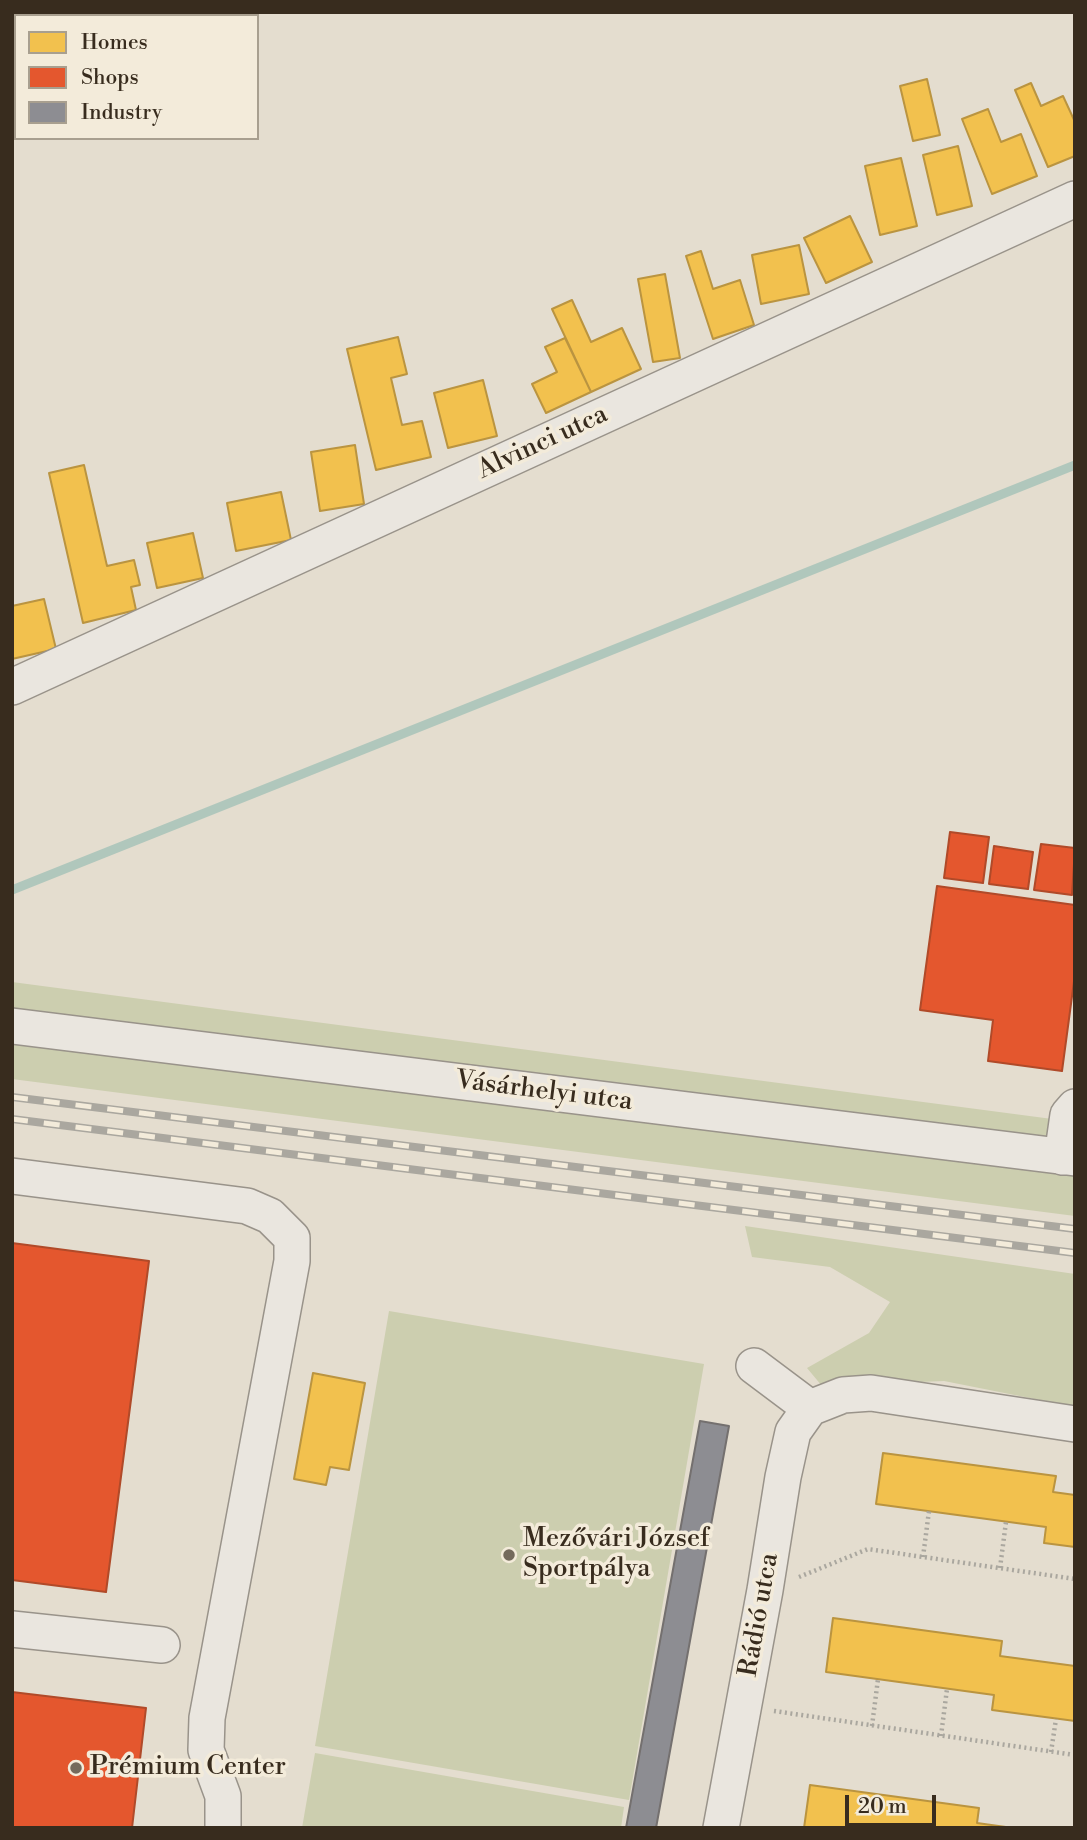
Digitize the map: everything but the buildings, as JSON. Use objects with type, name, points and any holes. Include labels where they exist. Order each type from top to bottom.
[{"type":"street","name":"Alvinci utca","points":[[12,687],[1075,199]]},
{"type":"street","name":"Vásárhelyi utca","points":[[12,1026],[1069,1157]]},
{"type":"street","points":[[1069,1157],[1068,1115],[1075,1107]]},
{"type":"street","points":[[12,1176],[247,1206],[270,1216],[292,1238],[292,1261],[207,1718],[206,1750],[223,1796],[223,1828]]},
{"type":"street","points":[[754,1366],[810,1408],[843,1395],[871,1393],[1075,1424]]},
{"type":"street","name":"Rádió utca","points":[[721,1828],[783,1477],[793,1432],[810,1408]]},
{"type":"street","points":[[12,1629],[162,1645]]},
{"type":"path","points":[[923,1557],[929,1511]]},
{"type":"path","points":[[1000,1568],[1006,1522]]},
{"type":"path","points":[[765,1590],[868,1549],[1075,1579]]},
{"type":"path","points":[[872,1726],[878,1679]]},
{"type":"path","points":[[941,1736],[947,1689]]},
{"type":"path","points":[[768,1710],[1075,1755]]},
{"type":"path","points":[[1051,1752],[1056,1719]]},
{"type":"green space","points":[[12,982],[1075,1122],[1075,1216],[12,1079]]},
{"type":"green space","points":[[745,1226],[1075,1274],[1075,1407],[944,1381],[822,1386],[807,1368],[869,1333],[890,1302],[830,1267],[752,1257]]},
{"type":"green space","name":"Mezővári József Sportpálya","points":[[389,1311],[704,1364],[629,1800],[315,1746]]},
{"type":"green space","points":[[315,1753],[624,1807],[621,1828],[302,1828]]},
{"type":"waterway","points":[[12,890],[1075,465]]},
{"type":"railway","points":[[12,1097],[1075,1229]]},
{"type":"railway","points":[[12,1119],[1075,1253]]},
{"type":"place","name":"Mezővári József Sportpálya","points":[[509,1555]]},
{"type":"place","name":"Prémium Center","points":[[76,1768]]}]
